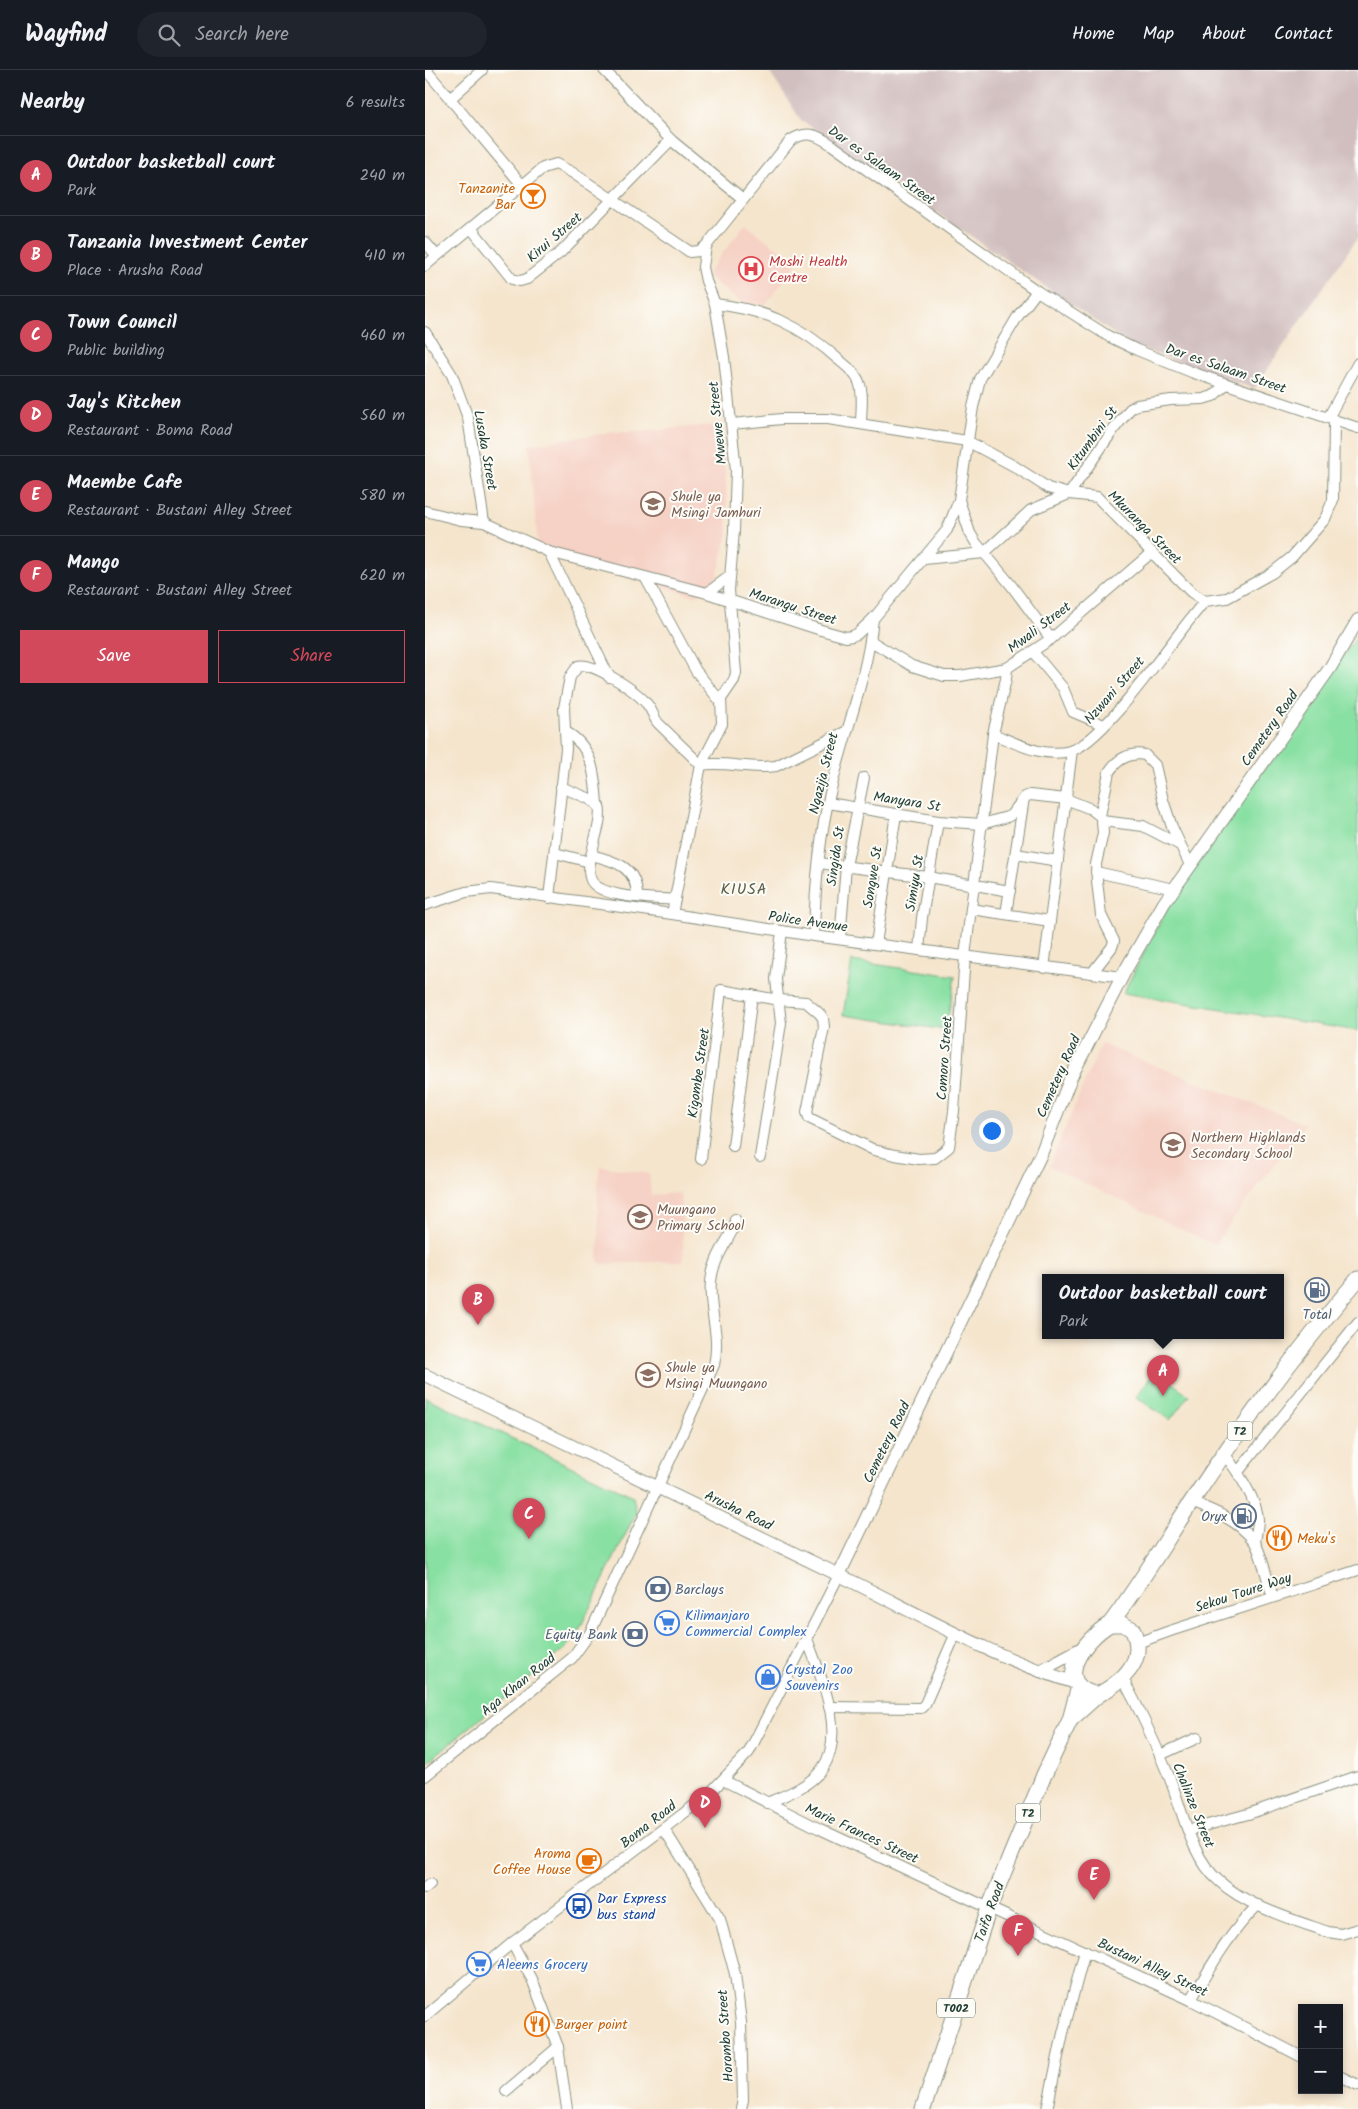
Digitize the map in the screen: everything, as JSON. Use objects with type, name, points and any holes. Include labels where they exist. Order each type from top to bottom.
[{"type":"highway","name":"T2","points":[[1077,1685],[1073,1671],[1077,1658],[1084,1647],[1093,1636],[1110,1624],[1135,1592],[1191,1502],[1253,1412],[1358,1279]]},
{"type":"highway","name":"T2","points":[[1098,1695],[1123,1679],[1135,1658],[1137,1643],[1132,1629],[1135,1592]]},
{"type":"highway","points":[[1110,1624],[1122,1624],[1132,1629]]},
{"type":"highway","points":[[1077,1685],[1088,1693],[1098,1695]]},
{"type":"highway","name":"Taifa Road","points":[[923,2109],[989,1908],[1044,1775],[1070,1720],[1077,1685]]},
{"type":"highway","name":"Taifa Road","points":[[1070,1720],[1098,1695]]},
{"type":"main road","name":"Cemetery Road","points":[[839,1574],[1041,1154],[1071,1077],[1122,977],[1174,888],[1330,668],[1358,620]]},
{"type":"main road","name":"Arusha Road","points":[[425,1375],[656,1488],[839,1574],[956,1633],[1040,1671],[1077,1685]]},
{"type":"main road","points":[[1040,1671],[1084,1647]]},
{"type":"street","points":[[426,70],[521,184]]},
{"type":"street","points":[[451,98],[482,70]]},
{"type":"street","points":[[604,70],[671,140],[743,199]]},
{"type":"street","name":"Dar es Salaam Street","points":[[705,246],[791,140],[800,134],[820,137],[1037,290],[1108,336],[1137,350],[1226,384],[1358,428]]},
{"type":"street","name":"Kirui Street","points":[[471,228],[512,279],[520,281],[527,279],[561,252],[671,140]]},
{"type":"street","points":[[425,266],[521,184],[543,168],[556,164],[613,199],[690,252],[699,251],[705,246]]},
{"type":"street","points":[[425,242],[436,256]]},
{"type":"street","name":"Mwewe Street","points":[[705,246],[703,267],[715,304],[732,424],[736,470],[729,576],[736,673],[721,702]]},
{"type":"street","name":"Marangu Street","points":[[425,511],[461,520],[483,522],[549,552],[707,593],[846,637],[857,634],[873,619],[947,530],[959,500],[967,441],[980,379],[1017,316],[1037,290]]},
{"type":"street","points":[[715,304],[736,306],[785,321],[800,329],[828,350],[859,379],[861,424]]},
{"type":"street","name":"Lusaka Street","points":[[425,332],[452,375],[465,409],[474,448],[483,522]]},
{"type":"street","points":[[1205,601],[1227,598],[1272,573],[1292,556],[1325,519],[1333,500],[1331,419],[1358,363]]},
{"type":"street","name":"Kitumbini St","points":[[1069,494],[1098,450],[1130,409],[1137,405],[1171,400],[1203,399],[1213,396],[1226,384]]},
{"type":"street","name":"Mkuranga Street","points":[[732,424],[807,418],[861,424],[967,441],[1048,488],[1069,494],[1097,497],[1191,592],[1205,601]]},
{"type":"street","points":[[924,559],[984,553],[1031,510],[1069,494]]},
{"type":"street","points":[[959,500],[970,534],[1051,639]]},
{"type":"street","points":[[549,552],[609,677]]},
{"type":"street","name":"Mwali Street","points":[[871,641],[912,666],[944,676],[960,676],[1007,668],[1051,639],[1151,553]]},
{"type":"street","points":[[707,593],[729,576]]},
{"type":"street","points":[[645,577],[696,671],[721,702],[723,718],[722,724],[701,765],[672,914]]},
{"type":"street","name":"Nzwani Street","points":[[1072,750],[1091,737],[1121,708],[1205,601]]},
{"type":"street","name":"Ngazija Street","points":[[814,936],[815,893],[828,803],[871,641],[873,619]]},
{"type":"street","points":[[1033,652],[1063,688],[1073,712],[1104,725]]},
{"type":"street","points":[[549,898],[566,749],[564,708],[570,677],[573,671],[580,665],[586,665],[622,683],[644,700],[659,723],[701,765],[776,766],[847,731]]},
{"type":"street","name":"Comoro Street","points":[[779,1000],[806,1002],[815,1008],[823,1018],[824,1028],[807,1112],[809,1118],[873,1150],[919,1159],[935,1158],[949,1147],[952,1136],[965,956],[973,886],[993,734],[1007,668]]},
{"type":"street","points":[[565,732],[576,738],[587,751],[594,780],[597,804],[600,809],[589,876],[593,884],[598,889],[637,897],[675,900]]},
{"type":"street","points":[[993,734],[1041,752],[1072,750],[1044,968]]},
{"type":"street","points":[[1092,973],[1112,947],[1114,941],[1100,910],[1096,872],[1103,833],[1101,818],[1109,772],[1123,758],[1135,754],[1145,755],[1155,765],[1163,800],[1180,845],[1190,865]]},
{"type":"street","name":"Singida St","points":[[840,939],[846,866],[864,778]]},
{"type":"street","points":[[561,787],[597,804]]},
{"type":"street","points":[[982,824],[1011,815],[1025,797],[1036,795],[1066,799],[1091,808],[1101,818],[1143,826],[1180,845]]},
{"type":"street","points":[[1006,914],[1025,797]]},
{"type":"street","name":"Manyara St","points":[[828,803],[938,821],[982,824]]},
{"type":"street","name":"Songwe St","points":[[876,944],[896,814]]},
{"type":"street","name":"Simiyu St","points":[[919,950],[928,877],[938,821]]},
{"type":"street","points":[[555,854],[611,860],[624,866],[637,884],[637,897]]},
{"type":"street","points":[[1016,854],[1058,861]]},
{"type":"street","points":[[819,863],[928,877],[1010,891]]},
{"type":"street","points":[[1096,872],[1174,888]]},
{"type":"street","name":"Police Avenue","points":[[425,905],[466,892],[491,889],[814,936],[1122,977]]},
{"type":"street","points":[[971,909],[1049,921]]},
{"type":"street","points":[[760,1157],[781,1023],[776,979],[782,931]]},
{"type":"street","name":"Kigombe Street","points":[[701,1159],[721,990],[752,995]]},
{"type":"street","points":[[733,1146],[752,995],[779,1000]]},
{"type":"street","points":[[656,1488],[714,1365],[717,1339],[711,1284],[712,1274],[717,1258],[735,1225],[735,1219]]},
{"type":"street","points":[[1238,1472],[1358,1322]]},
{"type":"street","points":[[1224,1454],[1238,1472],[1257,1512],[1258,1521],[1255,1542],[1273,1597]]},
{"type":"street","name":"Aga Khan Road","points":[[425,1776],[572,1658],[590,1633],[656,1488]]},
{"type":"street","points":[[1191,1502],[1220,1513],[1239,1526],[1255,1542]]},
{"type":"street","name":"Sekou Toure Way","points":[[1137,1643],[1358,1570]]},
{"type":"street","name":"Boma Road","points":[[425,2016],[513,1943],[664,1829],[723,1780],[749,1752],[839,1574]]},
{"type":"street","points":[[829,1707],[921,1708],[925,1704],[956,1633]]},
{"type":"street","points":[[767,1803],[795,1791],[821,1770],[831,1746],[832,1734],[829,1707],[806,1636]]},
{"type":"street","name":"Chalinze Street","points":[[1123,1679],[1160,1755],[1198,1853],[1216,1879],[1224,1886],[1258,1904],[1329,1932],[1341,1934],[1358,1929]]},
{"type":"street","points":[[1160,1755],[1197,1738]]},
{"type":"street","points":[[1189,1830],[1249,1814],[1358,1776]]},
{"type":"street","name":"Marie Frances Street","points":[[723,1780],[767,1803],[989,1908]]},
{"type":"street","name":"Horombo Street","points":[[664,1829],[720,1918],[735,1974],[741,2022],[743,2100],[741,2109]]},
{"type":"street","points":[[1191,2000],[1230,1938],[1258,1904]]},
{"type":"street","name":"Bustani Alley Street","points":[[989,1908],[1191,2000],[1298,2054]]},
{"type":"street","points":[[513,1943],[532,1979],[558,2047],[567,2109]]},
{"type":"street","points":[[1047,2109],[1059,2051],[1085,1951]]},
{"type":"street","points":[[506,2091],[558,2047]]},
{"type":"street","points":[[1343,2078],[1358,2085]]},
{"type":"shaded area","points":[[768,70],[1358,70],[1358,237],[1254,389],[1129,344],[801,120]]},
{"type":"shaded area","name":"Moshi Health Centre","points":[[745,224],[797,263],[766,304],[742,303],[706,275]]},
{"type":"shaded area","points":[[723,424],[728,534],[715,584],[695,596],[611,573],[538,547],[529,445],[613,432],[638,432]]},
{"type":"shaded area","name":"Northern Highlands Secondary School","points":[[1101,1044],[1305,1124],[1214,1245],[1049,1166]]},
{"type":"shaded area","name":"Muungano Primary School","points":[[600,1166],[649,1174],[651,1195],[680,1193],[684,1261],[602,1264],[598,1261],[597,1187]]},
{"type":"green space","points":[[1358,635],[1358,1031],[1123,993],[1168,907]]},
{"type":"green space","points":[[852,961],[955,976],[946,1030],[843,1015]]},
{"type":"green space","points":[[1155,1371],[1189,1395],[1170,1420],[1136,1397]]},
{"type":"green space","points":[[425,1397],[633,1496],[636,1513],[578,1632],[564,1650],[425,1764]]},
{"type":"place","name":"Tanzanite Bar","points":[[533,196]]},
{"type":"place","name":"Moshi Health Centre","points":[[751,269]]},
{"type":"place","name":"Shule ya Msingi Jamhuri","points":[[653,504]]},
{"type":"place","name":"Northern Highlands Secondary School","points":[[1173,1145]]},
{"type":"place","name":"Muungano Primary School","points":[[640,1217]]},
{"type":"place","name":"Total","points":[[1317,1290]]},
{"type":"place","name":"Tanzania Investment Center","points":[[478,1325]]},
{"type":"place","name":"Shule ya Msingi Muungano","points":[[648,1375]]},
{"type":"place","name":"Outdoor basketball court","points":[[1163,1396]]},
{"type":"place","name":"Oryx","points":[[1244,1516]]},
{"type":"place","name":"Meku's","points":[[1279,1538]]},
{"type":"place","name":"Town Council","points":[[529,1539]]},
{"type":"place","name":"Barclays","points":[[658,1589]]},
{"type":"place","name":"Kilimanjaro Commercial Complex","points":[[667,1623]]},
{"type":"place","name":"Equity Bank","points":[[635,1634]]},
{"type":"place","name":"Crystal Zoo Souvenirs","points":[[768,1677]]},
{"type":"place","name":"Jay's Kitchen","points":[[705,1828]]},
{"type":"place","name":"Aroma Coffee House","points":[[589,1861]]},
{"type":"place","name":"Maembe Cafe","points":[[1094,1900]]},
{"type":"place","name":"Dar Express bus stand","points":[[579,1906]]},
{"type":"place","name":"Mango","points":[[1018,1956]]},
{"type":"place","name":"Aleems Grocery","points":[[479,1964]]},
{"type":"place","name":"Burger point","points":[[537,2024]]},
{"type":"district","name":"KIUSA","points":[[744,888]]}]
